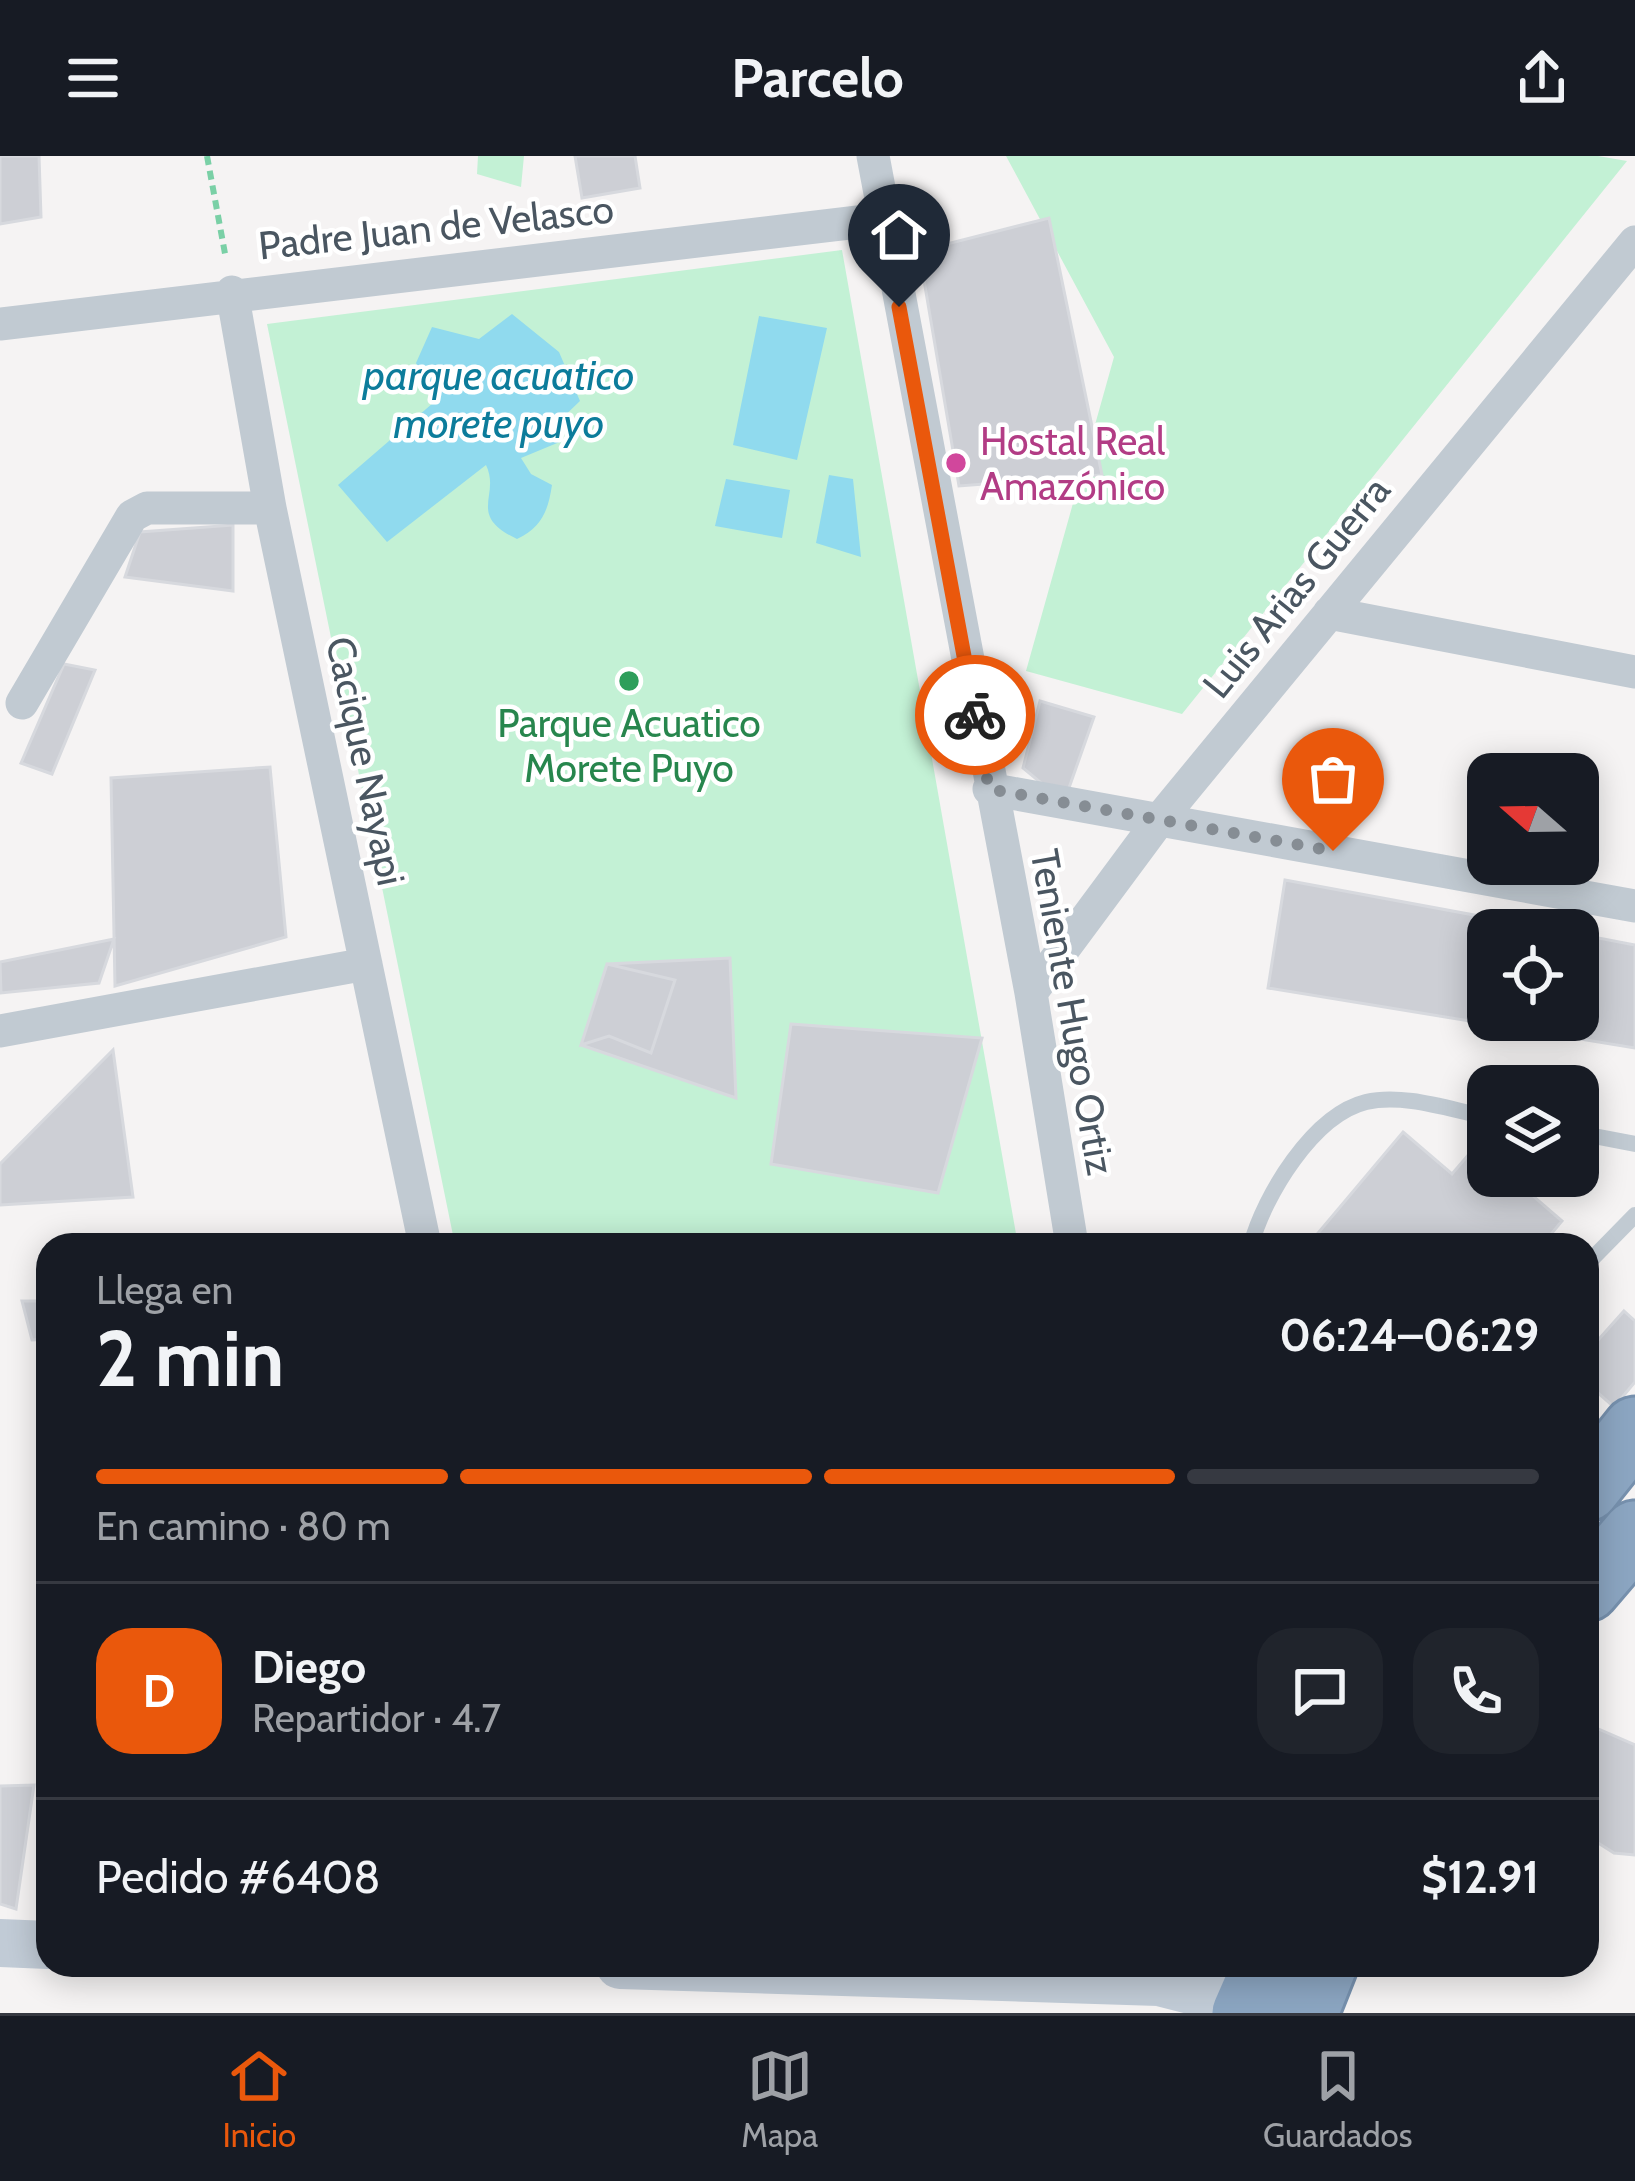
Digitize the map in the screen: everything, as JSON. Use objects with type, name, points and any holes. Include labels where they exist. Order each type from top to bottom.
[{"type":"highway","points":[[1599,1475],[1635,1429]]},
{"type":"highway","points":[[1599,1575],[1635,1533]]},
{"type":"highway","points":[[1268,2001],[1305,1977]]},
{"type":"main road","points":[[0,1943],[36,1944]]},
{"type":"main road","points":[[1000,1977],[1159,1982],[1268,2001]]},
{"type":"street","name":"Teniente Hugo Ortiz","points":[[873,156],[1031,994],[1070,1233]]},
{"type":"street","name":"Padre Juan de Velasco","points":[[0,324],[232,292],[883,219]]},
{"type":"street","name":"Luis Arias Guerra","points":[[1031,994],[1160,819],[1635,242]]},
{"type":"street","name":"Cacique Nayapi","points":[[232,292],[271,508],[422,1233]]},
{"type":"street","points":[[22,703],[132,516],[146,508],[271,508]]},
{"type":"street","points":[[1329,613],[1635,672]]},
{"type":"street","points":[[989,789],[1635,907]]},
{"type":"street","points":[[0,1031],[366,964]]},
{"type":"lane","points":[[1257,1233],[1277,1180],[1302,1151],[1364,1102],[1399,1100],[1467,1113]]},
{"type":"lane","points":[[1599,1137],[1635,1144]]},
{"type":"lane","points":[[1599,1252],[1635,1215]]},
{"type":"path","points":[[207,156],[232,292]]},
{"type":"green space","points":[[478,156],[524,156],[521,187],[477,174]]},
{"type":"green space","points":[[1006,156],[1598,156],[1627,161],[1182,714],[1026,671],[1114,357]]},
{"type":"green space","name":"Parque Acuatico Morete Puyo","points":[[842,250],[1016,1233],[453,1233],[267,324]]},
{"type":"water","name":"parque acuatico morete puyo","points":[[512,314],[559,352],[580,401],[556,424],[562,441],[521,458],[531,474],[552,485],[542,517],[517,539],[493,522],[486,465],[387,542],[338,485],[433,403],[416,363],[432,327],[479,339]]},
{"type":"water","points":[[759,316],[827,328],[797,460],[733,445]]},
{"type":"water","points":[[829,475],[853,479],[861,557],[816,543]]},
{"type":"water","points":[[726,479],[790,490],[782,538],[715,526]]},
{"type":"building","points":[[0,156],[39,156],[41,217],[0,224]]},
{"type":"building","points":[[575,156],[635,156],[640,188],[582,198]]},
{"type":"building","points":[[1049,218],[1102,475],[959,486],[919,251]]},
{"type":"building","points":[[233,525],[233,591],[125,577],[140,532]]},
{"type":"building","points":[[64,664],[95,670],[52,774],[21,763]]},
{"type":"building","points":[[1040,701],[1094,717],[1064,802],[1023,768]]},
{"type":"building","points":[[270,767],[286,937],[115,986],[111,778]]},
{"type":"building","points":[[1285,880],[1467,914],[1467,1021],[1268,988]]},
{"type":"building","points":[[1599,938],[1635,945],[1635,1048],[1592,1041],[1599,1041]]},
{"type":"building","points":[[114,939],[99,983],[1,993],[0,962]]},
{"type":"building","points":[[730,958],[736,1098],[581,1045],[607,964]]},
{"type":"building","points":[[607,964],[675,980],[651,1053],[609,1036],[581,1045]]},
{"type":"building","points":[[791,1024],[982,1038],[938,1193],[771,1164]]},
{"type":"building","points":[[113,1050],[133,1197],[0,1205],[0,1164]]},
{"type":"building","points":[[1403,1132],[1452,1174],[1467,1156],[1467,1197],[1534,1197],[1562,1221],[1552,1233],[1318,1233]]},
{"type":"building","points":[[22,1301],[36,1301],[36,1340],[32,1340]]},
{"type":"building","points":[[1624,1311],[1635,1321],[1635,1382],[1614,1407],[1599,1394],[1599,1339]]},
{"type":"building","points":[[1599,1729],[1635,1745],[1635,1855],[1614,1853],[1599,1844]]},
{"type":"building","points":[[34,1785],[16,1909],[0,1904],[0,1786]]},
{"type":"way so far","points":[[975,715],[989,789],[1333,851]]},
{"type":"place","name":"Hostal Real Amazónico","points":[[956,463]]},
{"type":"place","name":"Parque Acuatico Morete Puyo","points":[[629,681]]},
{"type":"route","points":[[899,307],[975,715]]}]
